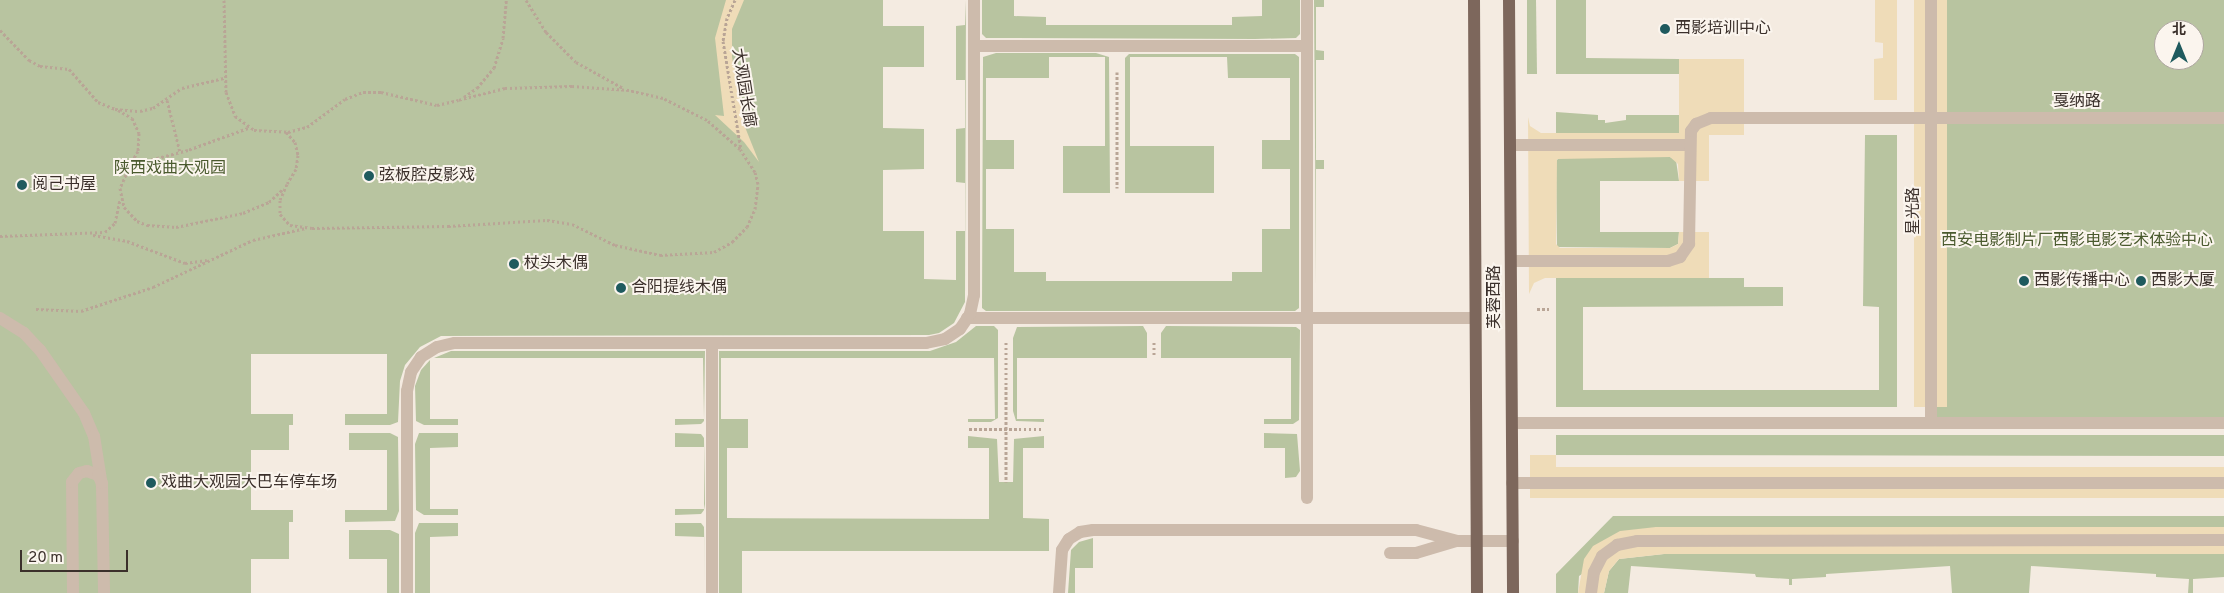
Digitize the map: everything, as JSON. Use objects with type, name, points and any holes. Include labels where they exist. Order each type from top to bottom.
[{"type":"main road","name":"芙蓉西路","points":[[1474,0],[1477,593]]},
{"type":"main road","name":"芙蓉西路","points":[[1509,0],[1513,593]]},
{"type":"street","points":[[407,593],[407,391],[411,372],[421,357],[436,347],[455,343],[926,343],[944,339],[960,329],[967,318],[974,295],[974,0]]},
{"type":"street","points":[[1307,0],[1307,498]]},
{"type":"street","name":"星光路","points":[[1931,0],[1931,423]]},
{"type":"street","points":[[974,46],[1307,46]]},
{"type":"street","name":"戛纳路","points":[[1690,145],[1691,131],[1696,124],[1711,118],[2224,118]]},
{"type":"street","points":[[1510,145],[1690,145],[1689,244],[1680,257],[1668,261],[1511,261]]},
{"type":"street","points":[[0,318],[24,333],[40,350],[84,412],[94,436],[102,486],[104,593]]},
{"type":"street","points":[[967,318],[1475,318]]},
{"type":"street","points":[[712,343],[712,593]]},
{"type":"street","points":[[1512,423],[2224,423]]},
{"type":"street","points":[[74,593],[72,482],[79,473],[87,471],[98,475],[102,486]]},
{"type":"street","points":[[1512,483],[2224,483]]},
{"type":"street","points":[[1060,593],[1062,550],[1069,540],[1080,532],[1093,530],[1416,530],[1456,541],[1513,541]]},
{"type":"street","points":[[1591,593],[1594,572],[1602,556],[1617,546],[1637,541],[2224,540]]},
{"type":"street","points":[[1390,553],[1416,553],[1456,541]]},
{"type":"path","points":[[224,0],[226,92],[234,116],[249,128],[267,133],[286,132],[307,127],[345,99],[363,92],[381,92],[436,105],[505,88],[601,87],[634,91]]},
{"type":"path","points":[[458,100],[477,88],[494,68],[503,38],[506,0]]},
{"type":"path","points":[[29,308],[48,312],[81,311],[153,287],[253,240],[312,228],[547,220],[572,224],[636,251],[660,255],[714,252],[732,242],[746,227],[755,209],[758,184],[755,172],[742,151],[724,133],[689,109],[663,98],[613,84],[576,62],[546,32],[526,0]]},
{"type":"path","name":"大观园长廊","points":[[735,0],[727,18],[723,41],[742,151]]},
{"type":"path","points":[[0,30],[29,60],[40,66],[69,69],[98,102],[132,118],[140,133],[138,151],[128,170],[120,194],[115,223],[105,232],[90,235]]},
{"type":"path","points":[[1117,46],[1117,188]]},
{"type":"path","points":[[115,109],[140,111],[167,100],[188,86],[224,78]]},
{"type":"path","points":[[167,100],[180,152]]},
{"type":"path","points":[[128,170],[142,160],[180,152],[249,128]]},
{"type":"path","points":[[286,132],[295,142],[298,155],[296,169],[280,200],[280,214],[290,225],[312,228]]},
{"type":"path","points":[[120,194],[124,207],[137,221],[157,227],[176,227],[224,219],[256,208],[279,194],[287,184]]},
{"type":"path","points":[[0,236],[90,235],[127,241],[185,263],[210,260]]},
{"type":"path","points":[[1006,318],[1006,482]]},
{"type":"path","points":[[969,429],[1042,429]]},
{"type":"green space","name":"陕西戏曲大观园","points":[[0,0],[883,0],[883,26],[924,26],[924,67],[883,67],[883,128],[924,129],[924,169],[883,170],[883,231],[924,231],[924,279],[956,280],[956,231],[965,231],[965,183],[956,182],[956,129],[965,128],[965,80],[956,80],[956,26],[965,25],[966,0],[965,302],[954,323],[939,333],[929,335],[441,336],[420,347],[405,365],[400,381],[398,422],[390,425],[345,425],[345,414],[387,414],[387,354],[251,354],[251,414],[293,414],[293,425],[289,425],[289,450],[251,450],[251,510],[293,510],[293,522],[289,522],[289,559],[251,559],[251,593],[0,593]]},
{"type":"green space","points":[[982,0],[1014,0],[1014,16],[1046,17],[1046,25],[1232,25],[1232,17],[1262,16],[1262,0],[1300,0],[1300,34],[1296,38],[1255,39],[986,38],[982,34]]},
{"type":"green space","points":[[1314,0],[1324,0],[1324,7],[1316,7],[1316,50],[1324,51],[1324,60],[1316,60],[1316,160],[1324,160],[1324,169],[1316,169],[1316,287]]},
{"type":"green space","points":[[1527,0],[1536,0],[1537,74],[1527,74]]},
{"type":"green space","points":[[1556,0],[1586,0],[1586,58],[1679,59],[1679,74],[1556,74]]},
{"type":"green space","name":"西安电影制片厂·西影电影艺术体验中心","points":[[1931,0],[2224,0],[2224,423],[1931,423]]},
{"type":"green space","points":[[996,53],[1096,53],[1109,57],[1110,193],[1063,193],[1063,146],[1105,146],[1105,57],[1049,57],[1049,78],[986,78],[986,140],[1014,140],[1014,169],[986,169],[986,229],[1014,229],[1014,272],[1046,272],[1046,281],[1232,281],[1232,272],[1262,272],[1262,229],[1290,229],[1290,169],[1262,169],[1262,140],[1290,140],[1290,78],[1228,78],[1227,57],[1130,57],[1130,146],[1214,146],[1214,193],[1125,193],[1125,58],[1129,54],[1295,54],[1299,57],[1299,308],[1295,311],[986,311],[982,308],[983,57]]},
{"type":"green space","points":[[1556,112],[1598,115],[1598,120],[1605,120],[1605,123],[1626,120],[1626,115],[1679,115],[1679,133],[1556,133]]},
{"type":"green space","points":[[1865,135],[1897,135],[1897,407],[1556,407],[1556,278],[1744,278],[1744,287],[1783,287],[1783,306],[1583,307],[1583,390],[1879,390],[1879,307],[1863,306]]},
{"type":"green space","points":[[1560,157],[1670,157],[1676,160],[1679,181],[1600,181],[1600,232],[1679,232],[1678,244],[1670,248],[1557,247],[1556,161]]},
{"type":"green space","points":[[976,326],[994,326],[998,330],[998,418],[991,422],[968,422],[968,419],[995,419],[994,358],[721,358],[721,419],[748,419],[748,448],[727,448],[727,518],[989,519],[989,448],[968,448],[968,436],[997,439],[999,482],[1013,482],[1014,439],[1044,436],[1044,448],[1023,448],[1023,518],[1049,519],[1049,551],[742,551],[742,593],[719,593],[719,351],[930,351],[956,342]]},
{"type":"green space","points":[[1143,326],[1147,333],[1147,358],[1017,358],[1017,419],[1044,419],[1044,422],[1016,421],[1013,411],[1013,338],[1017,327]]},
{"type":"green space","points":[[1166,326],[1296,327],[1300,330],[1299,420],[1293,424],[1264,424],[1264,419],[1291,419],[1291,358],[1161,358],[1161,333]]},
{"type":"green space","points":[[451,351],[705,351],[704,421],[701,424],[675,425],[675,419],[704,419],[703,358],[434,358]]},
{"type":"green space","points":[[430,360],[430,419],[458,419],[458,425],[424,425],[416,421],[415,386],[421,370]]},
{"type":"green space","points":[[349,433],[390,433],[398,437],[399,511],[395,521],[345,522],[345,510],[387,510],[387,450],[349,450]]},
{"type":"green space","points":[[419,433],[458,433],[458,447],[430,448],[430,509],[458,509],[458,515],[424,515],[416,510],[415,444]]},
{"type":"green space","points":[[675,433],[701,434],[704,438],[705,504],[704,510],[701,514],[675,515],[675,509],[704,509],[704,447],[675,447]]},
{"type":"green space","points":[[1264,433],[1297,434],[1300,471],[1296,477],[1285,478],[1285,448],[1264,448]]},
{"type":"green space","points":[[1556,435],[2224,435],[2224,456],[1556,455]]},
{"type":"green space","points":[[1613,516],[2224,516],[2224,527],[1656,527],[1579,576],[1578,593],[1556,593],[1556,574]]},
{"type":"green space","points":[[419,523],[458,523],[458,536],[430,537],[430,593],[415,593],[415,533]]},
{"type":"green space","points":[[675,523],[701,523],[704,527],[705,593],[704,537],[675,536]]},
{"type":"green space","points":[[349,530],[390,530],[399,534],[399,593],[387,593],[387,559],[349,559]]},
{"type":"green space","points":[[1093,538],[1093,568],[1075,568],[1075,593],[1068,593],[1071,550],[1079,542]]},
{"type":"green space","points":[[1664,554],[2224,554],[2224,577],[2193,579],[2193,593],[2188,593],[2189,579],[2156,577],[2156,574],[2031,566],[2029,593],[1952,593],[1950,566],[1826,574],[1826,577],[1792,579],[1792,585],[1789,585],[1789,579],[1756,577],[1755,574],[1631,566],[1628,593],[1604,593],[1609,571],[1619,559]]},
{"type":"sand","points":[[726,0],[744,0],[732,29],[732,57],[745,127],[759,162],[744,142],[715,115],[724,116],[715,38]]},
{"type":"sand","points":[[1875,0],[1897,0],[1897,100],[1874,100],[1874,59],[1883,58],[1883,43],[1875,42]]},
{"type":"sand","points":[[1914,0],[1947,0],[1947,407],[1914,407]]},
{"type":"sand","points":[[1679,59],[1744,59],[1744,135],[1709,135],[1709,181],[1679,181],[1678,164],[1670,157],[1557,159],[1556,244],[1560,248],[1670,248],[1678,244],[1679,232],[1709,232],[1709,278],[1545,278],[1534,283],[1529,294],[1528,117],[1530,126],[1541,133],[1679,133]]},
{"type":"sand","points":[[1530,455],[1556,455],[1556,467],[2224,467],[2224,498],[1530,498]]},
{"type":"sand","points":[[1656,527],[2224,527],[2224,554],[1664,554],[1619,559],[1609,571],[1604,593],[1578,593],[1584,559],[1593,546],[1620,531]]},
{"type":"place","name":"西影培训中心","points":[[1665,29]]},
{"type":"place","name":"弦板腔皮影戏","points":[[369,176]]},
{"type":"place","name":"阅己书屋","points":[[22,185]]},
{"type":"place","name":"杖头木偶","points":[[514,264]]},
{"type":"place","name":"西影传播中心","points":[[2024,281]]},
{"type":"place","name":"西影大厦","points":[[2141,281]]},
{"type":"place","name":"合阳提线木偶","points":[[621,288]]},
{"type":"place","name":"戏曲大观园大巴车停车场","points":[[151,483]]}]
